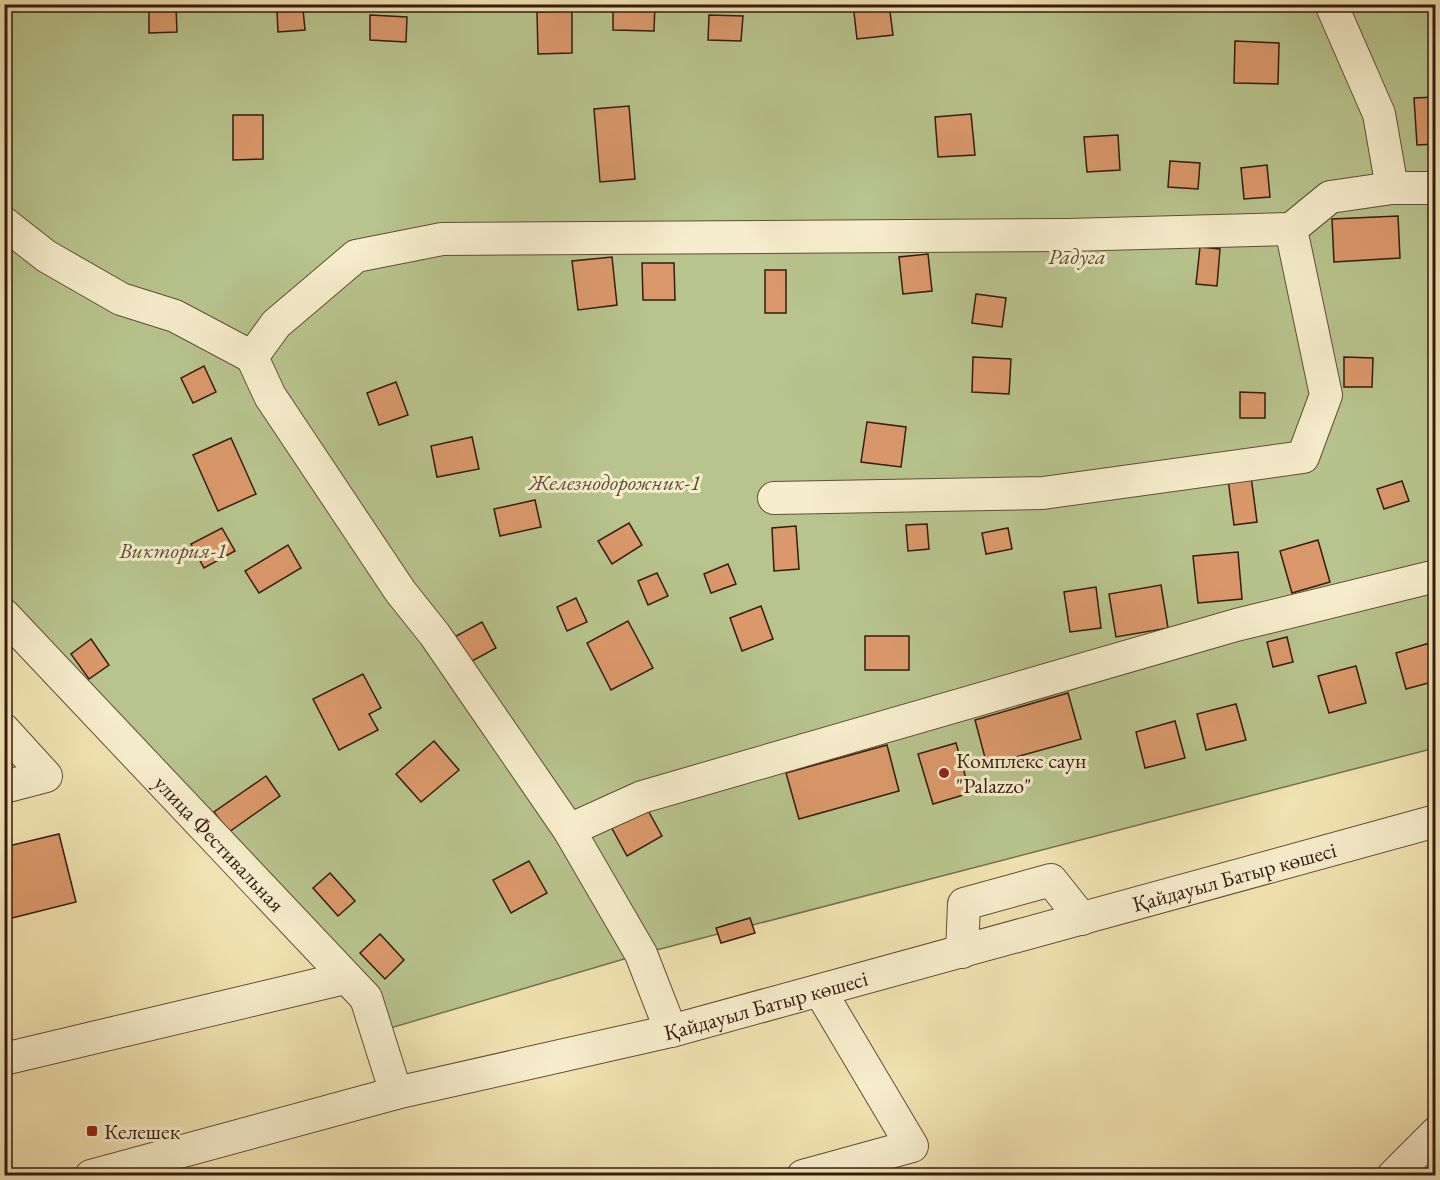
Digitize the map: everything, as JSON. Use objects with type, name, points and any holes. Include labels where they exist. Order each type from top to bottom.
[{"type":"street","points":[[1331,4],[1379,114],[1392,188]]},
{"type":"street","points":[[252,357],[276,324],[356,256],[442,239],[1057,235],[1291,229],[1330,197],[1392,188],[1436,188]]},
{"type":"street","points":[[4,223],[46,256],[121,299],[175,316],[252,357],[270,396],[400,591],[435,635],[569,830],[641,954],[671,1031]]},
{"type":"street","points":[[774,498],[1043,493],[1303,457],[1326,395],[1291,229]]},
{"type":"street","points":[[569,830],[642,797],[1226,628],[1436,576]]},
{"type":"street","name":"улица Фестивальная","points":[[4,615],[366,998],[396,1093]]},
{"type":"street","points":[[4,730],[46,776],[4,787]]},
{"type":"street","name":"Қайдауыл Батыр көшесі","points":[[91,1176],[396,1093],[671,1031],[1436,821]]},
{"type":"street","points":[[962,952],[964,904],[1029,886],[1051,880],[1082,919]]},
{"type":"street","points":[[4,1059],[345,978]]},
{"type":"street","points":[[804,1176],[912,1146],[820,991]]},
{"type":"street","points":[[1393,1176],[1436,1133]]},
{"type":"green space","points":[[5,5],[1435,5],[1435,748],[641,954],[377,1032],[5,614]]},
{"type":"building","points":[[613,4],[655,4],[654,31],[613,30]]},
{"type":"building","points":[[853,4],[889,4],[893,35],[857,39]]},
{"type":"building","points":[[149,7],[176,7],[177,32],[149,33]]},
{"type":"building","points":[[4,9],[7,46],[4,46]]},
{"type":"building","points":[[303,9],[305,30],[278,32],[277,11]]},
{"type":"building","points":[[572,11],[572,53],[538,54],[537,12]]},
{"type":"building","points":[[370,15],[407,17],[406,42],[370,40]]},
{"type":"building","points":[[709,15],[743,16],[741,41],[708,40]]},
{"type":"building","points":[[1235,41],[1279,43],[1278,84],[1234,83]]},
{"type":"building","points":[[1436,97],[1436,144],[1417,145],[1414,98]]},
{"type":"building","points":[[629,106],[635,179],[600,182],[594,109]]},
{"type":"building","points":[[971,114],[975,155],[938,157],[935,117]]},
{"type":"building","points":[[233,115],[263,115],[263,159],[233,160]]},
{"type":"building","points":[[1118,135],[1120,170],[1087,172],[1084,137]]},
{"type":"building","points":[[1170,161],[1200,163],[1198,189],[1168,187]]},
{"type":"building","points":[[1267,165],[1270,197],[1244,199],[1241,168]]},
{"type":"building","points":[[1398,216],[1400,258],[1334,262],[1332,219]]},
{"type":"building","points":[[1200,247],[1220,249],[1217,286],[1196,284]]},
{"type":"building","points":[[928,254],[932,291],[903,294],[899,257]]},
{"type":"building","points":[[612,257],[617,305],[578,310],[572,261]]},
{"type":"building","points":[[642,263],[674,263],[675,300],[643,300]]},
{"type":"building","points":[[765,270],[786,270],[786,313],[765,313]]},
{"type":"building","points":[[976,294],[1006,298],[1002,327],[972,323]]},
{"type":"building","points":[[973,357],[1011,359],[1009,394],[972,392]]},
{"type":"building","points":[[1344,357],[1373,358],[1372,387],[1344,387]]},
{"type":"building","points":[[204,366],[216,392],[193,403],[181,378]]},
{"type":"building","points":[[396,382],[408,415],[379,425],[367,393]]},
{"type":"building","points":[[1240,392],[1265,393],[1265,418],[1240,418]]},
{"type":"building","points":[[867,422],[906,427],[901,467],[861,462]]},
{"type":"building","points":[[472,437],[479,469],[437,477],[431,446]]},
{"type":"building","points":[[231,438],[256,494],[218,511],[193,455]]},
{"type":"building","points":[[1251,476],[1257,522],[1234,525],[1228,479]]},
{"type":"building","points":[[1402,481],[1409,501],[1384,509],[1377,489]]},
{"type":"building","points":[[535,500],[541,527],[500,536],[494,509]]},
{"type":"building","points":[[629,523],[642,545],[612,564],[598,541]]},
{"type":"building","points":[[927,524],[929,549],[908,551],[906,525]]},
{"type":"building","points":[[796,526],[799,569],[774,571],[772,528]]},
{"type":"building","points":[[222,528],[235,551],[204,568],[191,544]]},
{"type":"building","points":[[1008,528],[1012,549],[986,554],[982,533]]},
{"type":"building","points":[[1318,540],[1330,582],[1292,593],[1280,551]]},
{"type":"building","points":[[288,545],[301,568],[259,593],[245,571]]},
{"type":"building","points":[[1238,552],[1242,599],[1198,603],[1193,556]]},
{"type":"building","points":[[728,564],[736,584],[711,593],[704,574]]},
{"type":"building","points":[[657,573],[668,596],[648,605],[638,581]]},
{"type":"building","points":[[1161,585],[1168,628],[1116,637],[1109,594]]},
{"type":"building","points":[[1096,587],[1101,628],[1070,632],[1064,592]]},
{"type":"building","points":[[576,598],[587,622],[567,631],[557,607]]},
{"type":"building","points":[[761,606],[773,639],[742,651],[730,618]]},
{"type":"building","points":[[628,621],[653,668],[611,690],[587,643]]},
{"type":"building","points":[[482,622],[496,648],[463,666],[449,640]]},
{"type":"building","points":[[865,636],[909,636],[909,670],[865,670]]},
{"type":"building","points":[[1287,637],[1293,662],[1273,667],[1267,642]]},
{"type":"building","points":[[91,639],[109,665],[89,679],[71,654]]},
{"type":"building","points":[[1433,642],[1436,651],[1436,681],[1406,689],[1396,653]]},
{"type":"building","points":[[1356,666],[1366,703],[1329,713],[1318,676]]},
{"type":"building","points":[[363,674],[381,708],[369,714],[378,730],[339,750],[313,699]]},
{"type":"building","points":[[1068,693],[1081,739],[987,765],[975,720]]},
{"type":"building","points":[[1236,704],[1246,740],[1206,750],[1197,714]]},
{"type":"building","points":[[1175,721],[1185,758],[1145,768],[1136,732]]},
{"type":"building","points":[[434,741],[459,770],[421,802],[396,774]]},
{"type":"building","name":"Комплекс саун \"Palazzo\"","points":[[956,743],[970,793],[933,804],[918,754]]},
{"type":"building","points":[[887,745],[899,791],[799,819],[786,773]]},
{"type":"building","points":[[266,776],[280,796],[229,832],[214,812]]},
{"type":"building","points":[[644,803],[662,836],[627,856],[609,823]]},
{"type":"building","points":[[59,834],[76,902],[4,920],[4,847]]},
{"type":"building","points":[[529,861],[547,893],[511,913],[493,880]]},
{"type":"building","points":[[330,873],[355,901],[338,916],[313,888]]},
{"type":"building","points":[[750,918],[755,933],[721,943],[716,928]]},
{"type":"building","points":[[380,934],[404,960],[385,979],[360,953]]},
{"type":"place","name":"Комплекс саун \"Palazzo\"","points":[[944,773]]},
{"type":"place","name":"Келешек","points":[[92,1131]]},
{"type":"park label","name":"Радуга","points":[[1077,256]]},
{"type":"park label","name":"Железнодорожник-1","points":[[615,482]]},
{"type":"park label","name":"Виктория-1","points":[[173,550]]}]
